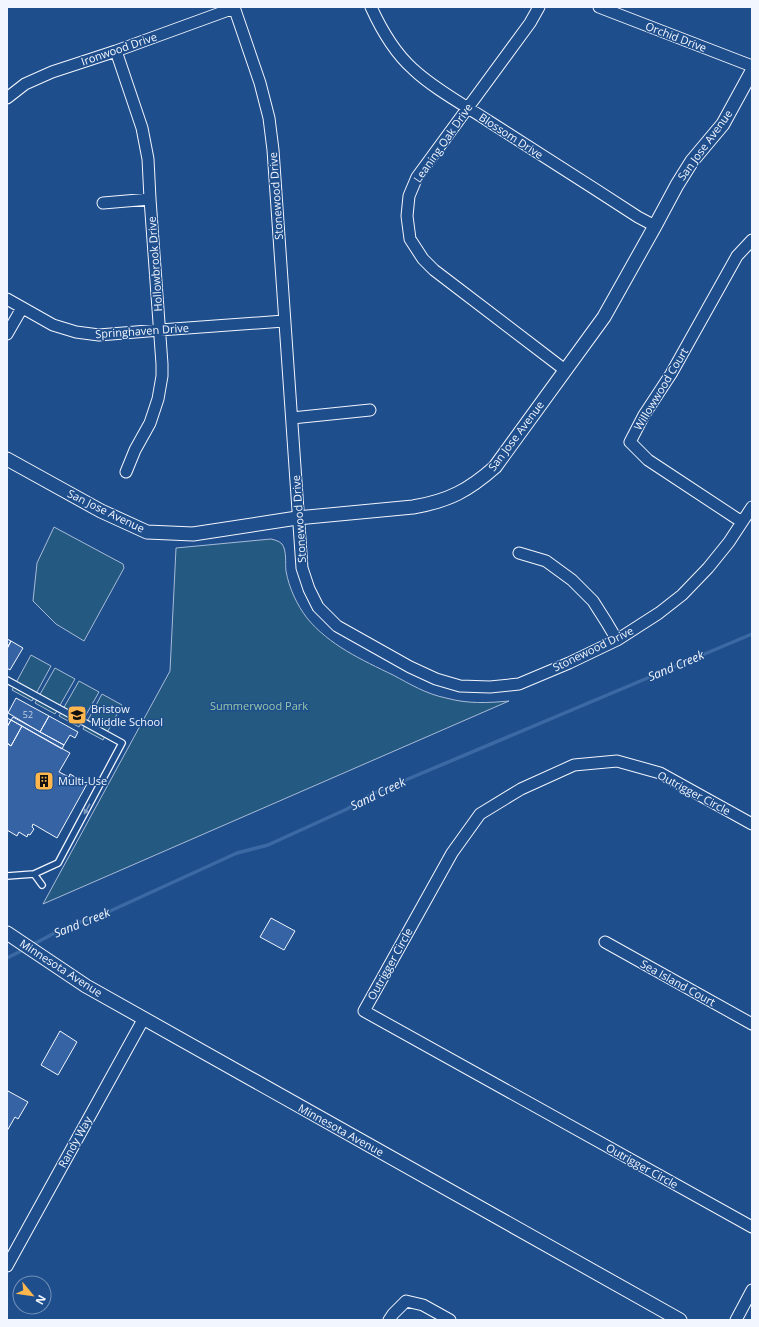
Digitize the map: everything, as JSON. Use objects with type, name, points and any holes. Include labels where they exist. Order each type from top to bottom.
[{"type":"street","name":"Blossom Drive","points":[[371,7],[398,54],[413,70],[468,108],[638,217],[655,226]]},
{"type":"street","name":"Leaning Oak Drive","points":[[539,7],[530,23],[418,177],[409,196],[407,216],[410,239],[423,259],[434,270],[565,370]]},
{"type":"street","name":"Orchid Drive","points":[[599,7],[752,66]]},
{"type":"street","name":"Ironwood Drive","points":[[7,98],[25,84],[52,72],[234,8]]},
{"type":"street","name":"Stonewood Drive","points":[[234,8],[260,83],[269,118],[274,158],[302,568],[309,589],[318,607],[337,626],[436,679],[460,686],[490,687],[519,684],[569,663],[617,640],[659,613],[682,595],[708,568],[752,507]]},
{"type":"street","name":"Hollowbrook Drive","points":[[116,50],[142,128],[148,159],[162,364],[162,376],[158,399],[150,423],[135,450],[126,472]]},
{"type":"street","name":"San Jose Avenue","points":[[7,459],[101,511],[147,532],[193,534],[298,518],[413,507],[431,504],[456,495],[478,482],[495,467],[604,317],[677,185],[692,161],[723,124],[752,71]]},
{"type":"street","points":[[103,203],[150,199]]},
{"type":"street","name":"Willowwood Court","points":[[742,522],[648,460],[630,442],[644,415],[671,374],[737,256],[752,240]]},
{"type":"street","name":"Springhaven Drive","points":[[7,299],[52,325],[76,332],[99,335],[284,322]]},
{"type":"street","points":[[7,334],[22,308]]},
{"type":"street","points":[[292,418],[370,410]]},
{"type":"street","points":[[519,553],[546,561],[572,580],[593,601],[608,622],[617,640]]},
{"type":"street","name":"Outrigger Circle","points":[[752,824],[660,773],[617,761],[574,765],[521,789],[480,814],[452,853],[364,1011],[752,1227]]},
{"type":"street","name":"Minnesota Avenue","points":[[9,934],[86,986],[680,1320]]},
{"type":"street","name":"Sea Island Court","points":[[605,942],[752,1024]]},
{"type":"street","name":"Randy Way","points":[[7,1266],[144,1018]]},
{"type":"street","points":[[736,1320],[752,1290]]},
{"type":"street","points":[[391,1317],[406,1301],[423,1305],[450,1320]]},
{"type":"lane","points":[[7,680],[122,743],[58,863],[34,874],[7,876]]},
{"type":"lane","points":[[34,874],[42,885]]},
{"type":"green space","points":[[54,527],[123,564],[124,568],[84,641],[56,624],[33,601],[37,563]]},
{"type":"green space","name":"Summerwood Park","points":[[271,539],[280,542],[284,547],[287,577],[291,590],[300,608],[316,628],[336,644],[370,664],[432,694],[454,700],[470,702],[485,703],[509,701],[43,904],[170,671],[176,548]]},
{"type":"green space","points":[[31,655],[51,666],[32,701],[12,690]]},
{"type":"green space","points":[[55,668],[75,679],[55,714],[35,703]]},
{"type":"green space","points":[[79,681],[99,692],[79,727],[59,716]]},
{"type":"green space","points":[[102,694],[122,705],[103,740],[83,729]]},
{"type":"building","points":[[7,639],[11,641],[7,648]]},
{"type":"building","points":[[11,641],[23,648],[10,670],[7,668],[7,649]]},
{"type":"building","points":[[16,698],[49,716],[40,732],[8,713]]},
{"type":"building","points":[[49,716],[78,732],[75,738],[70,735],[64,745],[40,732]]},
{"type":"building","points":[[13,717],[64,745],[62,749],[11,720]]},
{"type":"building","points":[[7,718],[11,720],[7,727]]},
{"type":"building","points":[[11,720],[22,726],[11,746],[7,743],[7,727]]},
{"type":"building","name":"Multi-Use","points":[[22,726],[70,753],[59,772],[69,777],[70,774],[87,784],[57,838],[33,824],[32,827],[34,829],[30,835],[28,834],[27,837],[19,832],[17,836],[7,830],[7,743],[11,746]]},
{"type":"building","points":[[271,918],[295,931],[284,950],[260,937]]},
{"type":"building","points":[[60,1031],[77,1042],[58,1075],[41,1065]]},
{"type":"building","points":[[8,1091],[28,1102],[18,1119],[15,1117],[7,1131],[7,1094]]},
{"type":"waterway","name":"Sand Creek","points":[[30,946],[64,928],[108,912],[237,853],[268,845],[347,809],[370,795],[752,634]]},
{"type":"waterway","name":"Sand Creek","points":[[7,958],[25,949]]},
{"type":"place","name":"Bristow Middle School","points":[[77,715]]},
{"type":"place","name":"Multi-Use","points":[[44,781]]}]
